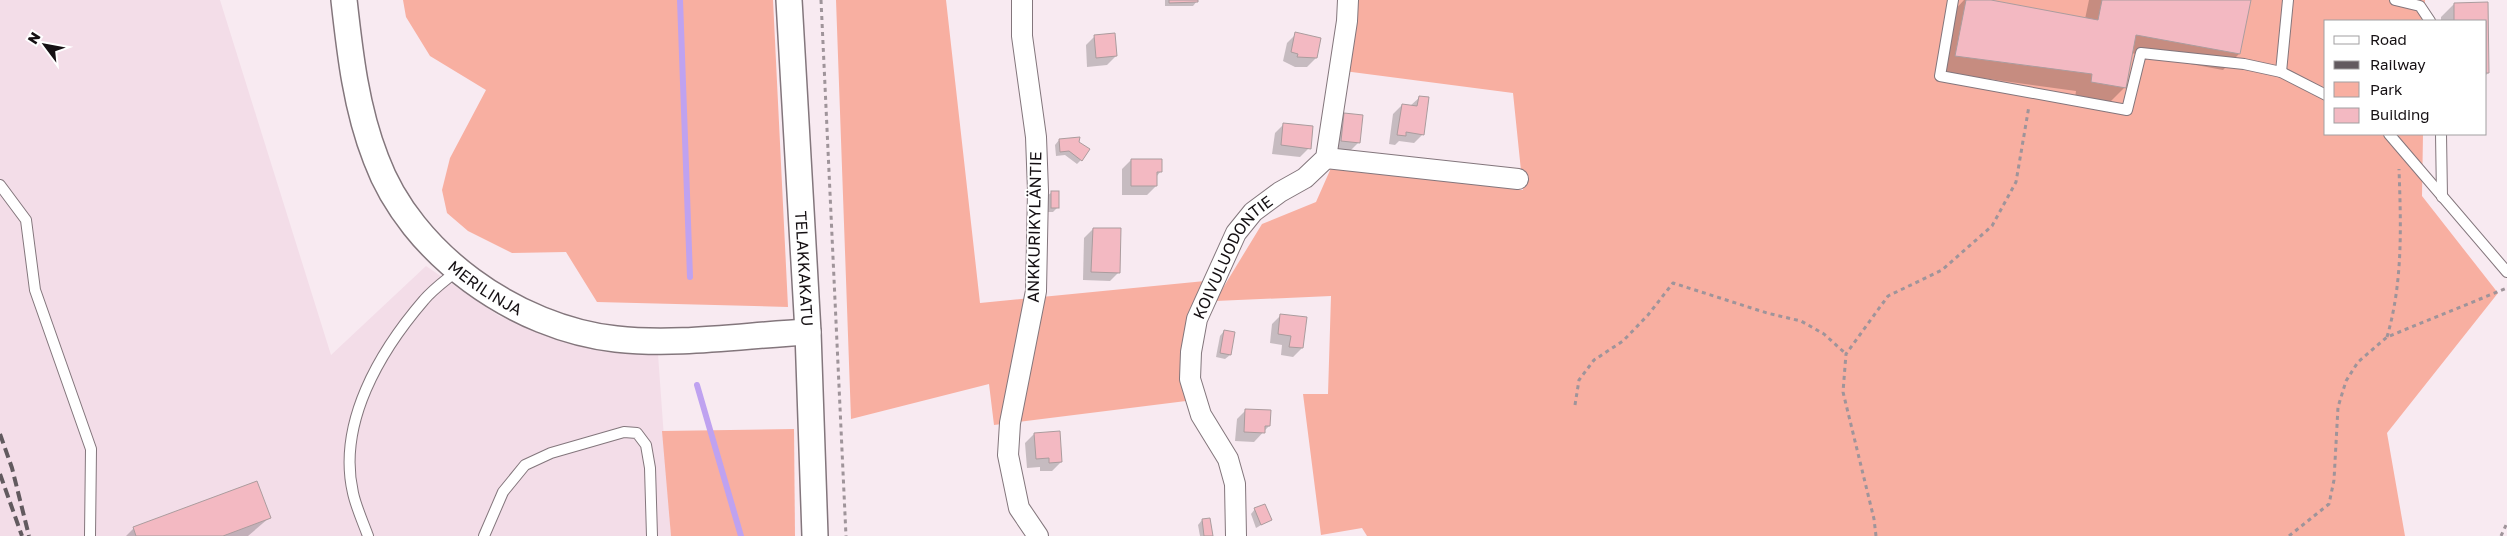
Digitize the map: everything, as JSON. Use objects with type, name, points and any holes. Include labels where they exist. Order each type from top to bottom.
[{"type":"street","name":"MERILINJA","points":[[344,0],[359,103],[376,161],[409,218],[458,270],[522,312],[563,327],[615,339],[650,341],[808,332]]},
{"type":"street","name":"TELAKKAKATU","points":[[789,0],[808,332],[815,536]]},
{"type":"street","name":"ANKKURIKYLÄNTIE","points":[[1022,0],[1022,36],[1036,137],[1038,191],[1036,291],[1010,423],[1008,455],[1019,508],[1038,536]]},
{"type":"street","points":[[1348,0],[1347,21],[1326,158],[1518,179]]},
{"type":"street","name":"KOIVULUODONTIE","points":[[1236,536],[1235,484],[1228,459],[1201,415],[1190,379],[1191,352],[1197,319],[1236,233],[1253,212],[1280,192],[1305,178],[1326,158]]},
{"type":"lane","points":[[1953,0],[1940,76],[2127,110],[2141,53],[2244,64],[2282,72],[2324,94]]},
{"type":"lane","points":[[2282,72],[2288,0]]},
{"type":"lane","points":[[2395,0],[2420,6],[2429,20]]},
{"type":"lane","points":[[2390,135],[2507,272]]},
{"type":"lane","points":[[2441,135],[2442,197]]},
{"type":"lane","points":[[0,185],[26,220],[35,290],[91,449],[90,536]]},
{"type":"lane","points":[[368,536],[353,493],[349,461],[353,430],[367,385],[381,357],[424,300],[458,270]]},
{"type":"lane","points":[[484,536],[503,492],[525,465],[551,453],[624,432],[637,433],[646,445],[650,468],[652,536]]},
{"type":"path","points":[[821,0],[846,536]]},
{"type":"path","points":[[1876,536],[1874,519],[1843,392],[1846,354],[1888,296],[1942,270],[1992,226],[2016,182],[2026,129],[2030,92]]},
{"type":"path","points":[[2387,337],[2395,308],[2400,269],[2401,213],[2398,145]]},
{"type":"path","points":[[1575,405],[1579,380],[1594,360],[1623,341],[1648,315],[1673,283],[1767,313],[1801,321],[1824,334],[1846,354]]},
{"type":"path","points":[[2289,536],[2329,504],[2334,480],[2338,407],[2346,381],[2358,362],[2387,337],[2507,288]]},
{"type":"path","points":[[2501,536],[2507,523]]},
{"type":"shaded area","points":[[0,0],[220,0],[331,355],[426,266],[499,316],[551,336],[610,351],[658,354],[671,536],[0,536]]},
{"type":"green space","points":[[403,0],[773,0],[788,307],[597,302],[566,252],[512,253],[468,231],[447,213],[442,190],[450,158],[486,90],[430,56],[406,17]]},
{"type":"green space","points":[[836,0],[946,0],[980,303],[1205,281],[1186,401],[994,425],[989,384],[851,419]]},
{"type":"green space","points":[[1349,0],[2425,0],[2425,20],[2324,20],[2324,135],[2423,135],[2422,196],[2498,293],[2387,433],[2405,536],[1367,536],[1362,528],[1321,535],[1303,394],[1328,394],[1331,296],[1215,301],[1262,224],[1316,202],[1331,168],[1523,190],[1513,93],[1344,71]]},
{"type":"green space","points":[[794,429],[795,536],[671,536],[662,431]]},
{"type":"building","points":[[1169,0],[1198,0],[1198,2],[1169,3]]},
{"type":"building","points":[[1966,0],[1991,0],[2098,20],[2102,0],[2251,0],[2240,54],[2136,35],[2126,88],[2091,82],[2092,74],[1955,56]]},
{"type":"building","points":[[2488,2],[2489,73],[2487,73],[2487,20],[2454,20],[2454,3]]},
{"type":"building","points":[[1295,32],[1321,38],[1317,58],[1297,57],[1298,54],[1291,52]]},
{"type":"building","points":[[1115,33],[1117,56],[1096,58],[1094,35]]},
{"type":"building","points":[[1419,96],[1429,97],[1424,135],[1406,132],[1406,136],[1397,135],[1402,104],[1417,106]]},
{"type":"building","points":[[1344,113],[1363,115],[1360,143],[1341,141]]},
{"type":"building","points":[[1283,123],[1313,126],[1311,149],[1281,145]]},
{"type":"building","points":[[1080,137],[1079,142],[1090,149],[1082,161],[1069,151],[1060,152],[1059,139]]},
{"type":"building","points":[[1131,159],[1162,159],[1162,172],[1157,172],[1157,186],[1131,186]]},
{"type":"building","points":[[1051,191],[1059,191],[1059,208],[1051,208]]},
{"type":"building","points":[[1093,228],[1121,228],[1120,273],[1091,272]]},
{"type":"building","points":[[1280,314],[1307,317],[1303,348],[1289,347],[1291,336],[1278,334]]},
{"type":"building","points":[[1224,330],[1235,332],[1231,355],[1220,353]]},
{"type":"building","points":[[1245,409],[1271,410],[1270,426],[1265,426],[1265,433],[1244,432]]},
{"type":"building","points":[[1060,431],[1062,462],[1049,463],[1049,458],[1036,459],[1034,433]]},
{"type":"building","points":[[257,481],[271,518],[223,536],[136,536],[133,527]]},
{"type":"building","points":[[1265,504],[1272,520],[1261,525],[1254,508]]},
{"type":"building","points":[[1210,518],[1213,536],[1204,536],[1202,519]]},
{"type":"waterway","points":[[680,0],[690,277]]},
{"type":"waterway","points":[[697,385],[741,536]]},
{"type":"railway","points":[[0,434],[12,468],[29,536]]},
{"type":"railway","points":[[0,474],[22,536]]}]
